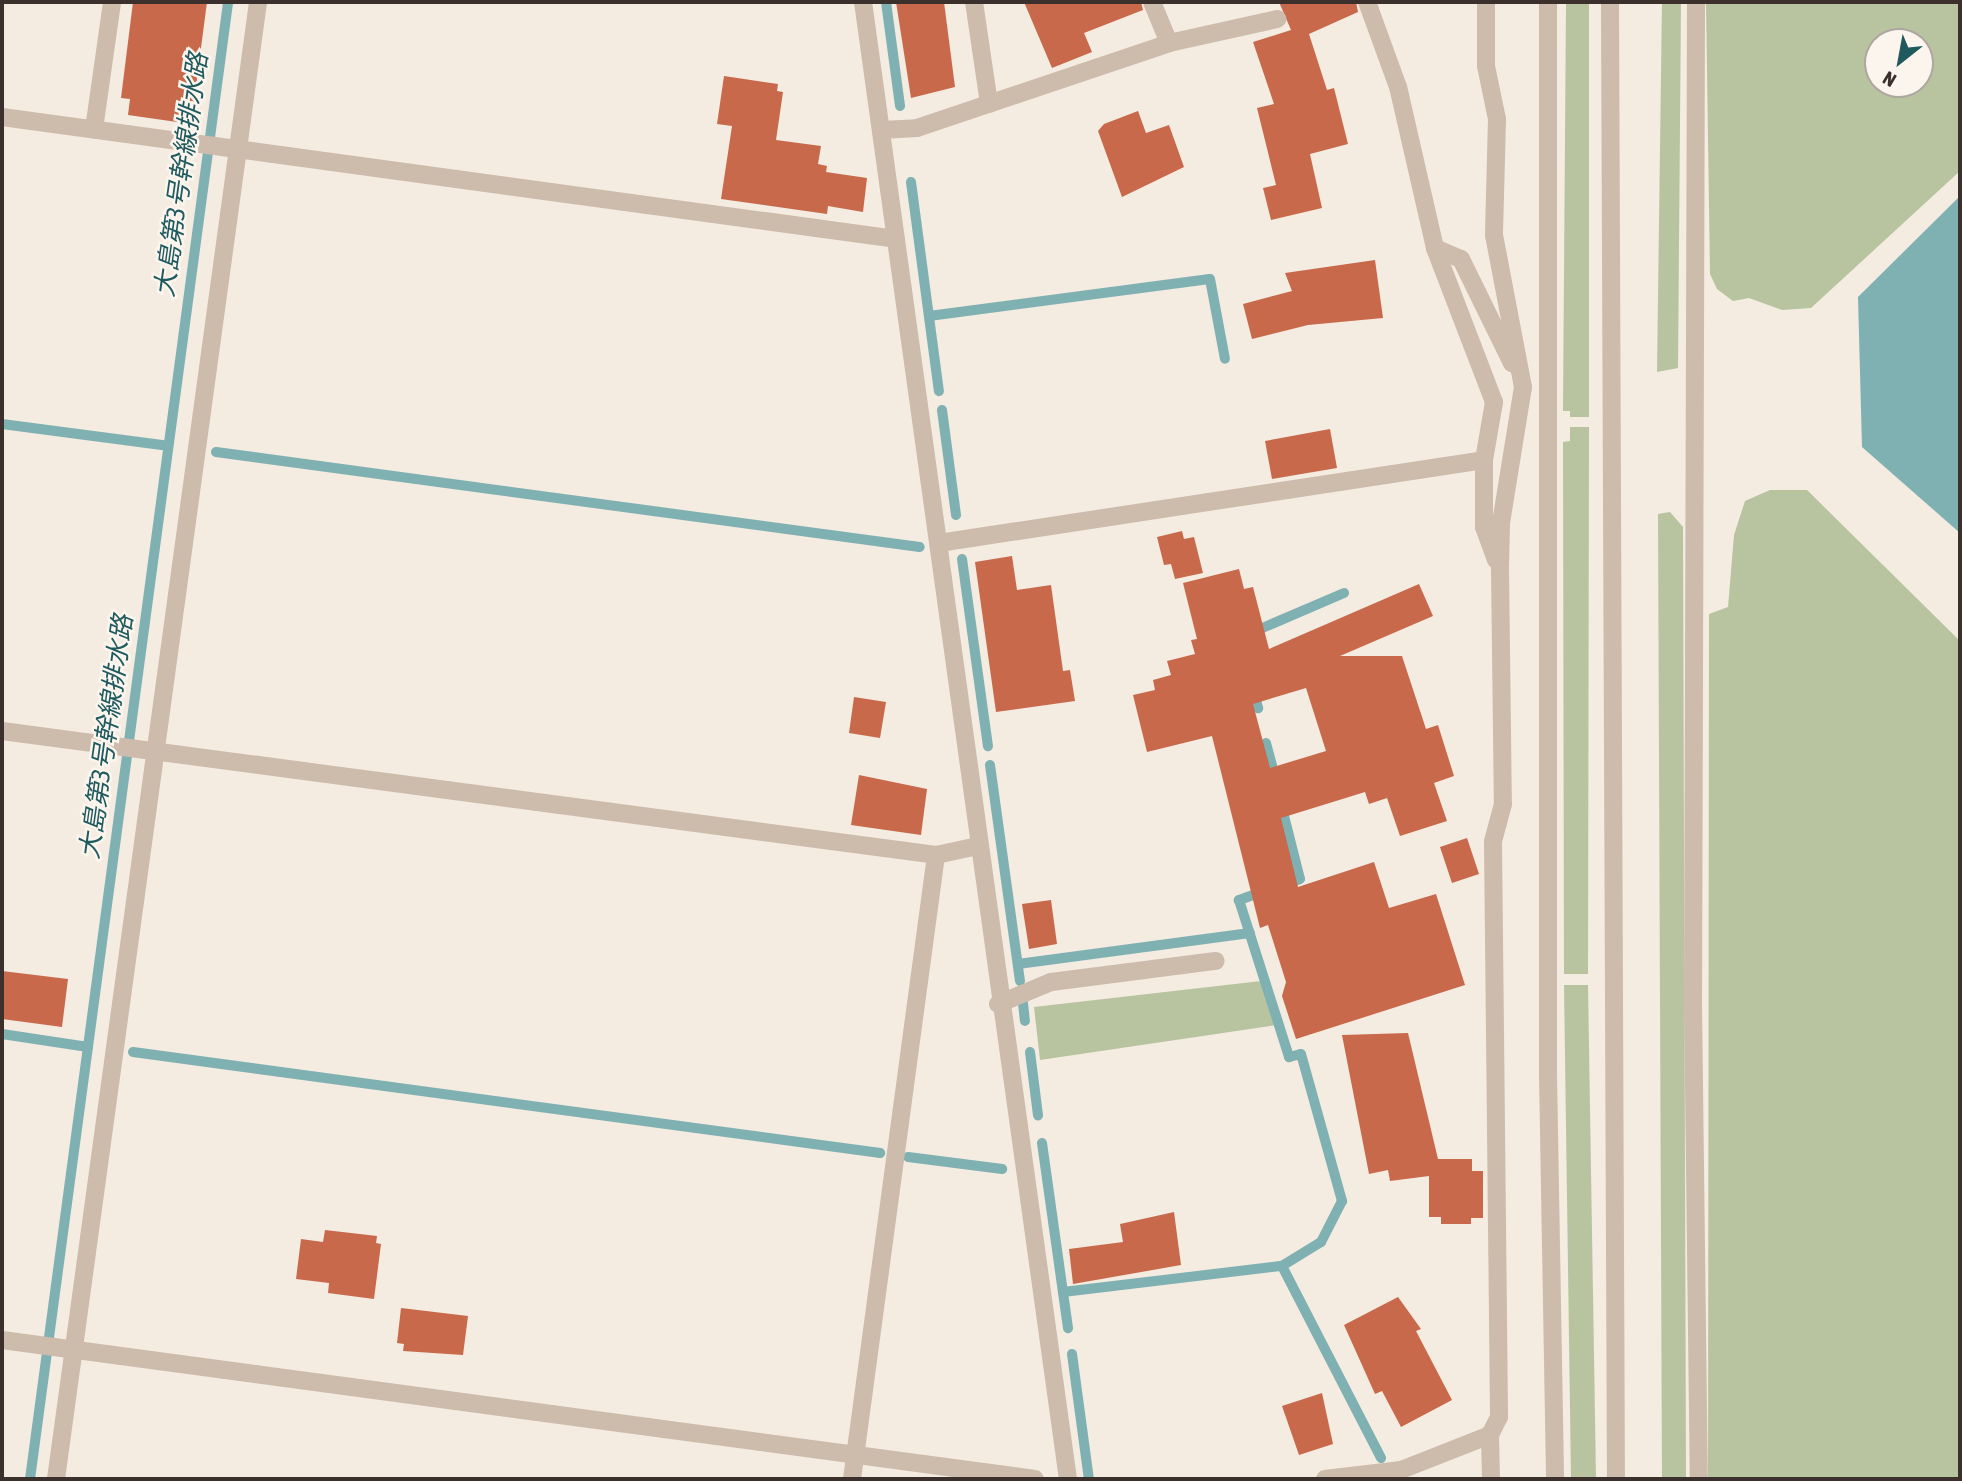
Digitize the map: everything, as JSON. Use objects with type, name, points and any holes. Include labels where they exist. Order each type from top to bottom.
[{"type":"street","points":[[94,129],[112,2]]},
{"type":"street","points":[[56,1479],[67,1349],[148,750],[231,147],[258,2]]},
{"type":"street","points":[[863,2],[939,543],[998,1004],[1068,1479]]},
{"type":"street","points":[[974,2],[989,104]]},
{"type":"street","points":[[1152,2],[1169,43]]},
{"type":"street","points":[[1367,2],[1398,87],[1435,248],[1494,402],[1484,460],[1484,527],[1500,568]]},
{"type":"street","points":[[1486,2],[1486,66],[1497,119],[1494,235],[1523,387],[1501,523],[1503,804],[1493,842],[1499,1417],[1490,1435],[1491,1479]]},
{"type":"street","points":[[1548,2],[1546,388],[1555,1479]]},
{"type":"street","points":[[1610,2],[1616,1479]]},
{"type":"street","points":[[1696,2],[1693,1003],[1699,1479]]},
{"type":"street","points":[[881,130],[917,128],[1169,43],[1277,19]]},
{"type":"street","points":[[2,117],[896,239]]},
{"type":"street","points":[[1435,248],[1461,259],[1523,387]]},
{"type":"street","points":[[1523,387],[1546,388]]},
{"type":"street","points":[[939,543],[1484,460]]},
{"type":"street","points":[[2,731],[936,855],[978,846]]},
{"type":"street","points":[[852,1479],[936,855]]},
{"type":"street","points":[[998,1004],[1051,982],[1216,961]]},
{"type":"street","points":[[2,1340],[1035,1479]]},
{"type":"street","points":[[1325,1479],[1401,1470],[1490,1435]]},
{"type":"green space","points":[[1566,2],[1589,2],[1589,417],[1570,417],[1570,411],[1563,411]]},
{"type":"green space","points":[[1662,2],[1681,2],[1678,368],[1657,372]]},
{"type":"green space","points":[[1706,2],[1960,2],[1960,171],[1811,308],[1782,310],[1749,298],[1733,301],[1717,289],[1710,274]]},
{"type":"green space","points":[[1570,427],[1589,427],[1588,974],[1564,974],[1563,442],[1570,441]]},
{"type":"green space","points":[[1770,490],[1807,490],[1960,641],[1960,1479],[1708,1479],[1709,614],[1728,607],[1734,535],[1745,501]]},
{"type":"green space","points":[[1670,512],[1683,527],[1686,1479],[1662,1479],[1658,514]]},
{"type":"green space","points":[[1261,981],[1277,1025],[1040,1060],[1034,1007]]},
{"type":"green space","points":[[1564,985],[1588,985],[1596,1479],[1571,1479]]},
{"type":"water","points":[[1960,196],[1960,533],[1862,447],[1858,297]]},
{"type":"building","points":[[133,2],[207,2],[191,124],[128,115],[130,99],[121,98]]},
{"type":"building","points":[[896,2],[944,2],[955,87],[911,98]]},
{"type":"building","points":[[1024,2],[1141,2],[1143,10],[1084,33],[1092,52],[1052,68]]},
{"type":"building","points":[[1279,2],[1356,2],[1358,12],[1309,34],[1327,90],[1334,88],[1348,144],[1310,154],[1322,208],[1271,220],[1263,188],[1276,185],[1257,108],[1274,104],[1253,42],[1291,30]]},
{"type":"building","points":[[724,76],[778,84],[777,91],[783,92],[776,140],[821,146],[818,164],[827,166],[826,172],[867,178],[863,212],[828,206],[827,214],[721,199],[732,126],[717,124]]},
{"type":"building","points":[[1138,111],[1146,133],[1169,125],[1184,167],[1122,197],[1098,131],[1104,124]]},
{"type":"building","points":[[1375,260],[1383,318],[1308,325],[1252,339],[1243,304],[1292,291],[1285,273]]},
{"type":"building","points":[[1330,429],[1337,468],[1272,479],[1265,441]]},
{"type":"building","points":[[1182,531],[1184,539],[1194,537],[1203,573],[1175,579],[1171,564],[1164,565],[1157,537]]},
{"type":"building","points":[[1012,556],[1017,590],[1051,585],[1063,671],[1070,670],[1075,701],[996,712],[975,562]]},
{"type":"building","points":[[1239,569],[1244,589],[1253,587],[1269,649],[1419,584],[1433,616],[1340,656],[1402,656],[1426,729],[1438,725],[1454,776],[1434,783],[1447,821],[1400,836],[1387,798],[1369,804],[1365,792],[1281,818],[1298,887],[1374,862],[1389,908],[1436,894],[1465,985],[1296,1039],[1282,996],[1286,982],[1268,925],[1260,928],[1212,736],[1147,752],[1133,695],[1155,690],[1153,680],[1171,675],[1167,661],[1195,654],[1191,640],[1197,639],[1183,583]],"holes":[[[1306,688],[1326,751],[1270,768],[1253,704]]]},
{"type":"building","points":[[854,697],[886,702],[880,738],[849,733]]},
{"type":"building","points":[[859,775],[927,789],[921,835],[851,825]]},
{"type":"building","points":[[1467,838],[1479,874],[1452,883],[1440,847]]},
{"type":"building","points":[[1051,900],[1057,944],[1029,949],[1022,904]]},
{"type":"building","points":[[2,971],[68,979],[62,1027],[2,1019]]},
{"type":"building","points":[[1408,1033],[1438,1159],[1472,1159],[1472,1171],[1483,1171],[1483,1218],[1471,1218],[1471,1224],[1441,1224],[1441,1217],[1429,1217],[1429,1176],[1390,1181],[1388,1170],[1369,1174],[1342,1035]]},
{"type":"building","points":[[1174,1212],[1181,1265],[1073,1284],[1069,1249],[1123,1242],[1120,1224]]},
{"type":"building","points":[[325,1230],[377,1236],[376,1243],[381,1244],[374,1299],[328,1293],[329,1283],[296,1279],[301,1239],[323,1242]]},
{"type":"building","points":[[1398,1297],[1421,1329],[1416,1331],[1452,1400],[1401,1427],[1382,1391],[1375,1394],[1344,1325]]},
{"type":"building","points":[[401,1308],[468,1316],[463,1355],[403,1351],[404,1344],[397,1343]]},
{"type":"building","points":[[1322,1393],[1333,1444],[1299,1455],[1282,1406]]},
{"type":"waterway","name":"大島第3号幹線排水路","points":[[30,1479],[228,2]]},
{"type":"waterway","points":[[886,2],[900,106]]},
{"type":"waterway","points":[[911,182],[939,391]]},
{"type":"waterway","points":[[929,316],[1210,279],[1225,359]]},
{"type":"waterway","points":[[942,410],[956,515]]},
{"type":"waterway","points":[[2,424],[168,446]]},
{"type":"waterway","points":[[216,452],[920,547]]},
{"type":"waterway","points":[[962,559],[988,746]]},
{"type":"waterway","points":[[1253,632],[1344,593]]},
{"type":"waterway","points":[[1253,690],[1258,708]]},
{"type":"waterway","points":[[1266,743],[1276,781]]},
{"type":"waterway","points":[[990,765],[1020,981]]},
{"type":"waterway","points":[[1281,804],[1300,879],[1286,884]]},
{"type":"waterway","points":[[1264,891],[1239,900],[1289,1057],[1301,1054],[1342,1201],[1321,1242],[1282,1266]]},
{"type":"waterway","points":[[1018,964],[1250,933]]},
{"type":"waterway","points":[[1023,1003],[1025,1021]]},
{"type":"waterway","points":[[2,1034],[88,1047]]},
{"type":"waterway","points":[[133,1052],[880,1153]]},
{"type":"waterway","points":[[1030,1052],[1038,1115]]},
{"type":"waterway","points":[[1042,1143],[1068,1328]]},
{"type":"waterway","points":[[908,1157],[1002,1169]]},
{"type":"waterway","points":[[1063,1292],[1282,1266],[1381,1458]]},
{"type":"waterway","points":[[1072,1354],[1089,1479]]}]
